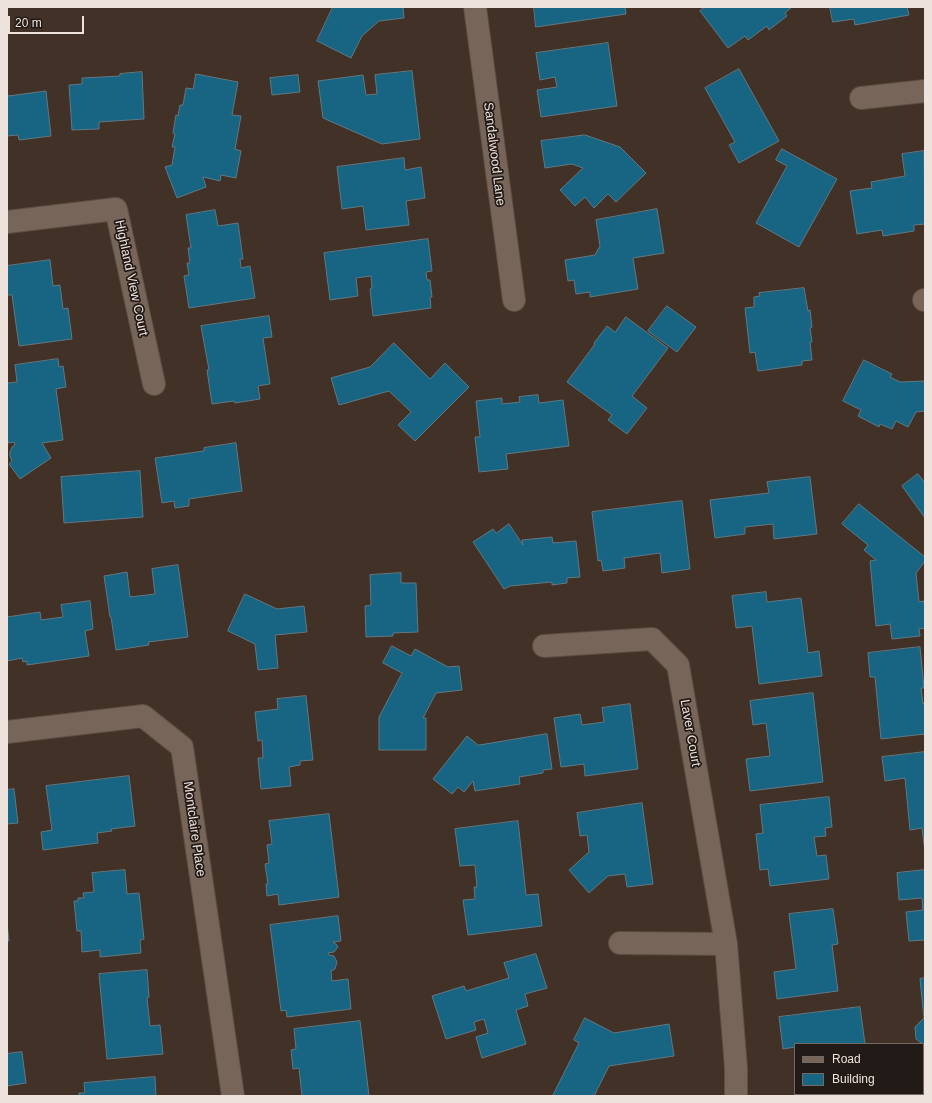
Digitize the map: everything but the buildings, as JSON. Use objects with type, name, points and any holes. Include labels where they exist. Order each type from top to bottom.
[{"type":"street","name":"Sandalwood Lane","points":[[475,7],[514,300]]},
{"type":"street","points":[[861,98],[925,91]]},
{"type":"street","name":"Highland View Court","points":[[7,222],[116,209],[154,384]]},
{"type":"street","name":"Laver Court","points":[[544,646],[652,639],[678,665],[726,944],[736,1068],[736,1096]]},
{"type":"street","name":"Montclaire Place","points":[[7,732],[143,716],[182,747],[233,1096]]},
{"type":"street","points":[[620,943],[726,944]]}]
